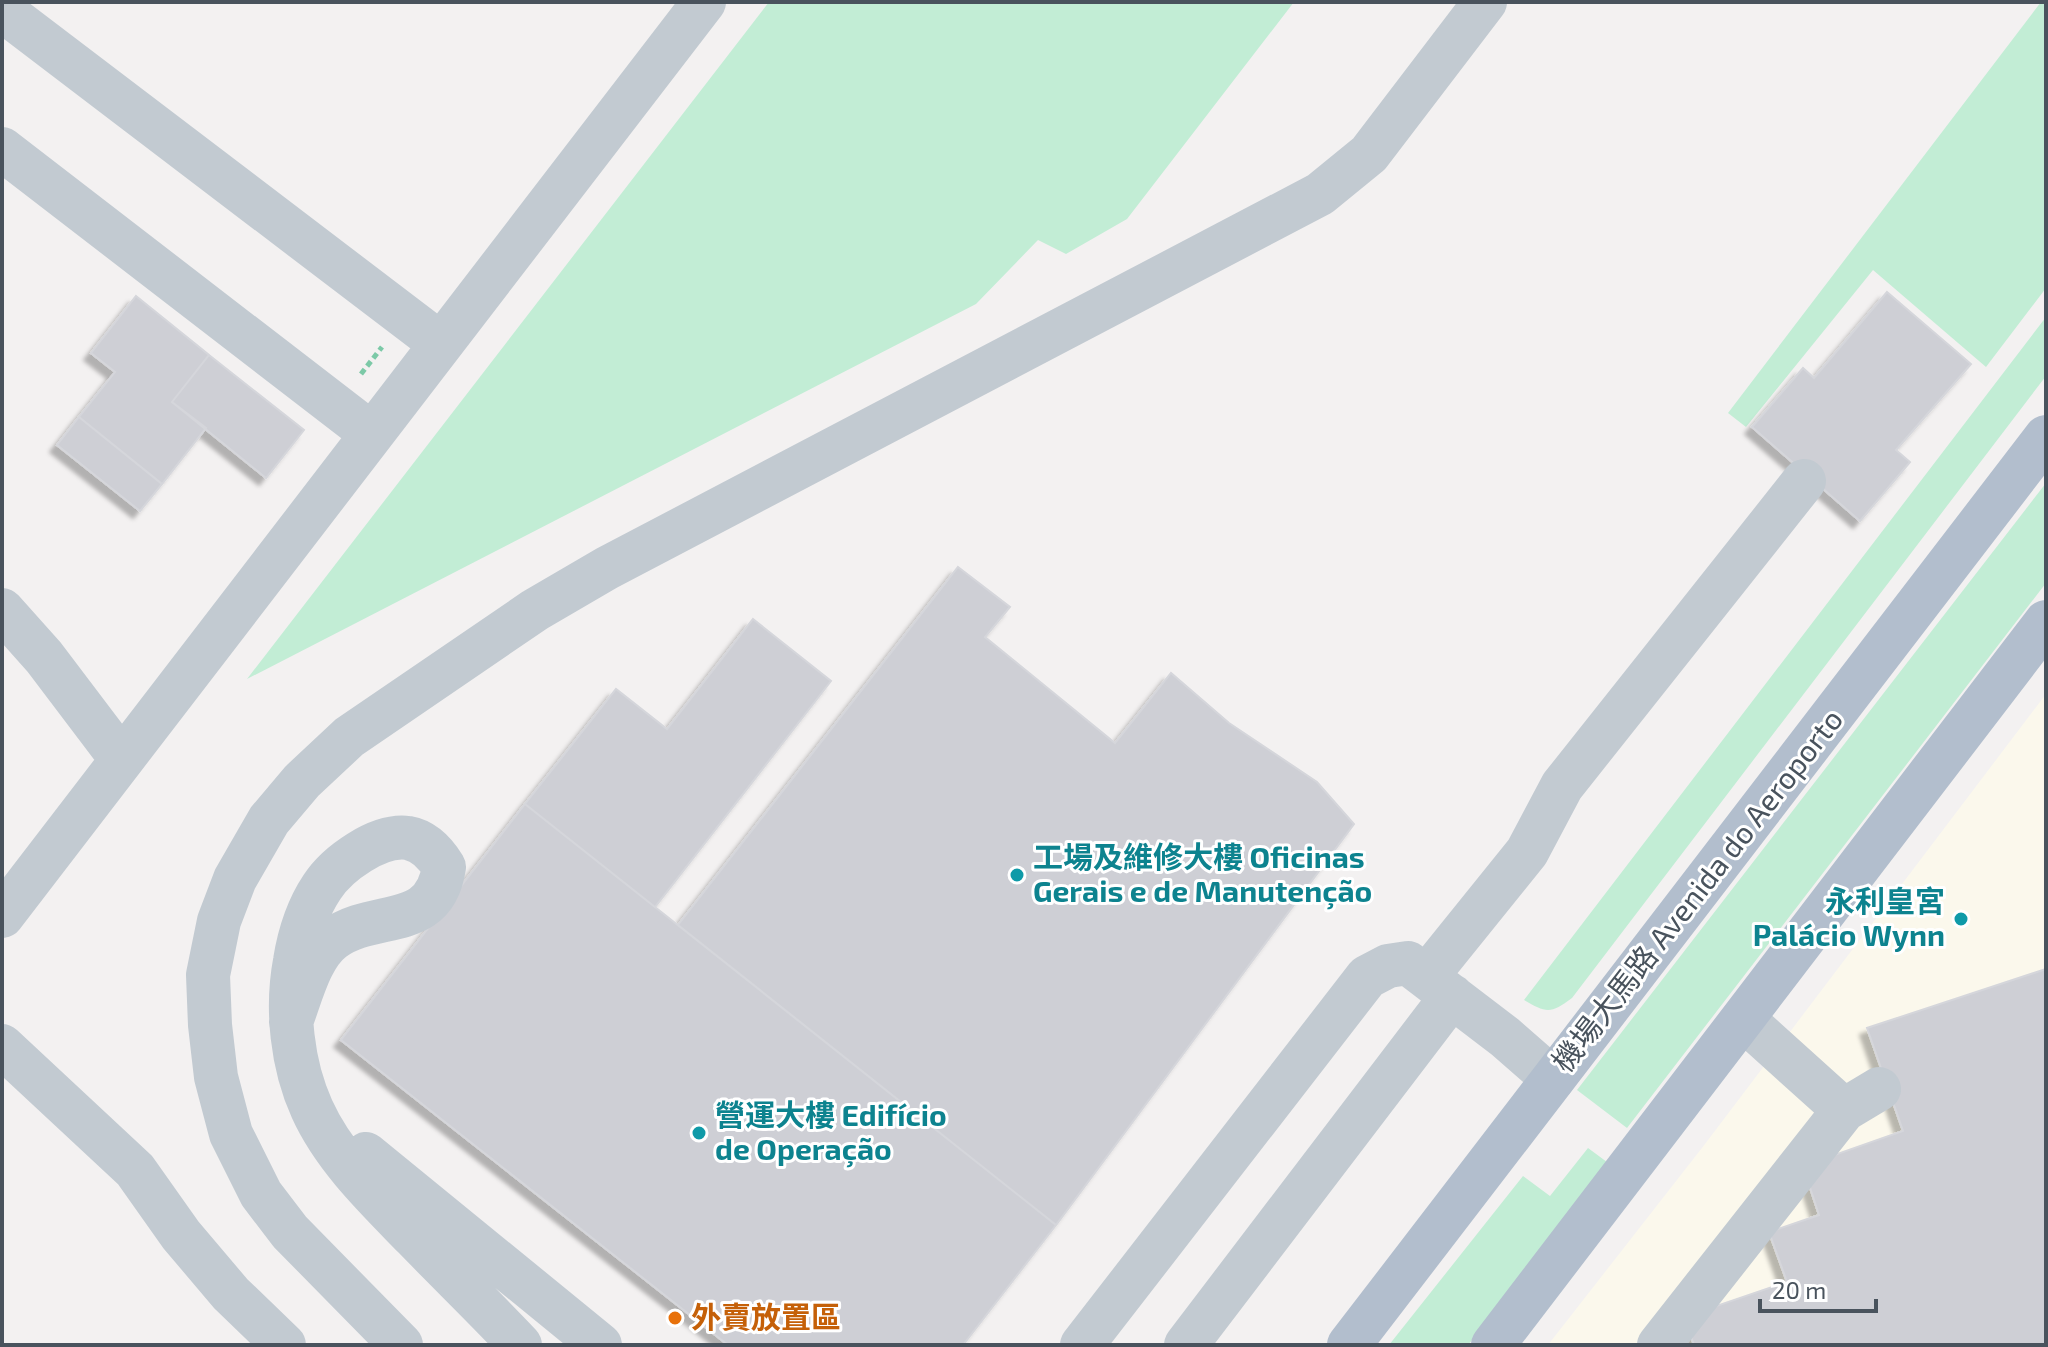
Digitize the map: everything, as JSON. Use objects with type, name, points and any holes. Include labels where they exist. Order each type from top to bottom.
[{"type":"main road","name":"機場大馬路 Avenida do Aeroporto","points":[[1349,1345],[2046,437]]},
{"type":"main road","points":[[1493,1345],[2046,622]]},
{"type":"street","points":[[2,916],[704,2]]},
{"type":"street","points":[[401,1345],[319,1263],[261,1194],[231,1134],[216,1077],[208,975],[219,921],[235,879],[269,820],[302,781],[349,737],[535,610],[646,548],[1320,194],[1369,154],[1485,2]]},
{"type":"street","points":[[2,10],[441,344]]},
{"type":"street","points":[[2,149],[372,434]]},
{"type":"street","points":[[1186,1345],[1440,986],[1518,864],[1562,786],[1804,481]]},
{"type":"street","points":[[2,610],[44,657],[122,760]]},
{"type":"street","points":[[1082,1345],[1367,977],[1388,966],[1408,963],[1505,1037],[1553,1079]]},
{"type":"street","points":[[1659,1345],[1861,1099],[1743,1019]]},
{"type":"street","points":[[291,1022],[298,1069],[306,1093],[333,1146],[379,1202],[520,1345]]},
{"type":"street","points":[[2,1046],[135,1170],[191,1247],[231,1294],[284,1345]]},
{"type":"street","points":[[306,1093],[333,1125],[362,1150],[600,1345]]},
{"type":"path","points":[[335,406],[406,316]]},
{"type":"shaded area","name":"永利皇宮 Palácio Wynn","points":[[2046,694],[2046,1345],[1548,1345],[1705,1144]]},
{"type":"green space","points":[[769,2],[1294,2],[1127,219],[1066,254],[1038,240],[976,304],[247,679]]},
{"type":"green space","points":[[2041,2],[2046,2],[2046,288],[1986,367],[1873,270],[1746,427],[1728,413]]},
{"type":"green space","points":[[2046,317],[2046,376],[1572,998],[1548,1010],[1524,1000]]},
{"type":"green space","points":[[2046,483],[2046,583],[1627,1128],[1577,1090]]},
{"type":"green space","points":[[1588,1148],[1611,1165],[1468,1345],[1389,1345],[1523,1176],[1550,1196]]},
{"type":"building","points":[[1887,292],[1971,364],[1896,450],[1910,462],[1860,521],[1752,427],[1803,368],[1814,378]]},
{"type":"building","points":[[136,296],[209,355],[172,402],[206,428],[162,484],[79,417],[115,372],[91,353]]},
{"type":"building","points":[[209,355],[304,430],[266,478],[172,402]]},
{"type":"building","points":[[79,417],[162,484],[140,511],[57,445]]},
{"type":"building","name":"工場及維修大樓 Oficinas Gerais e de Manutenção","points":[[958,567],[1010,607],[985,637],[1115,743],[1171,673],[1229,723],[1317,782],[1354,824],[1056,1225],[678,925]]},
{"type":"building","points":[[753,619],[831,681],[655,907],[525,804],[616,689],[667,729]]},
{"type":"building","name":"營運大樓 Edifício de Operação","points":[[525,804],[1056,1225],[963,1345],[728,1345],[341,1040]]},
{"type":"building","name":"永利皇宮 Palácio Wynn","points":[[2046,969],[2046,1345],[1694,1345],[1684,1317],[1787,1282],[1769,1232],[1819,1215],[1803,1166],[1903,1131],[1867,1028]]},
{"type":"place","name":"工場及維修大樓 Oficinas Gerais e de Manutenção","points":[[1017,875]]},
{"type":"place","name":"永利皇宮 Palácio Wynn","points":[[1961,919]]},
{"type":"place","name":"營運大樓 Edifício de Operação","points":[[699,1133]]},
{"type":"place","name":"外賣放置區","points":[[675,1318]]}]
